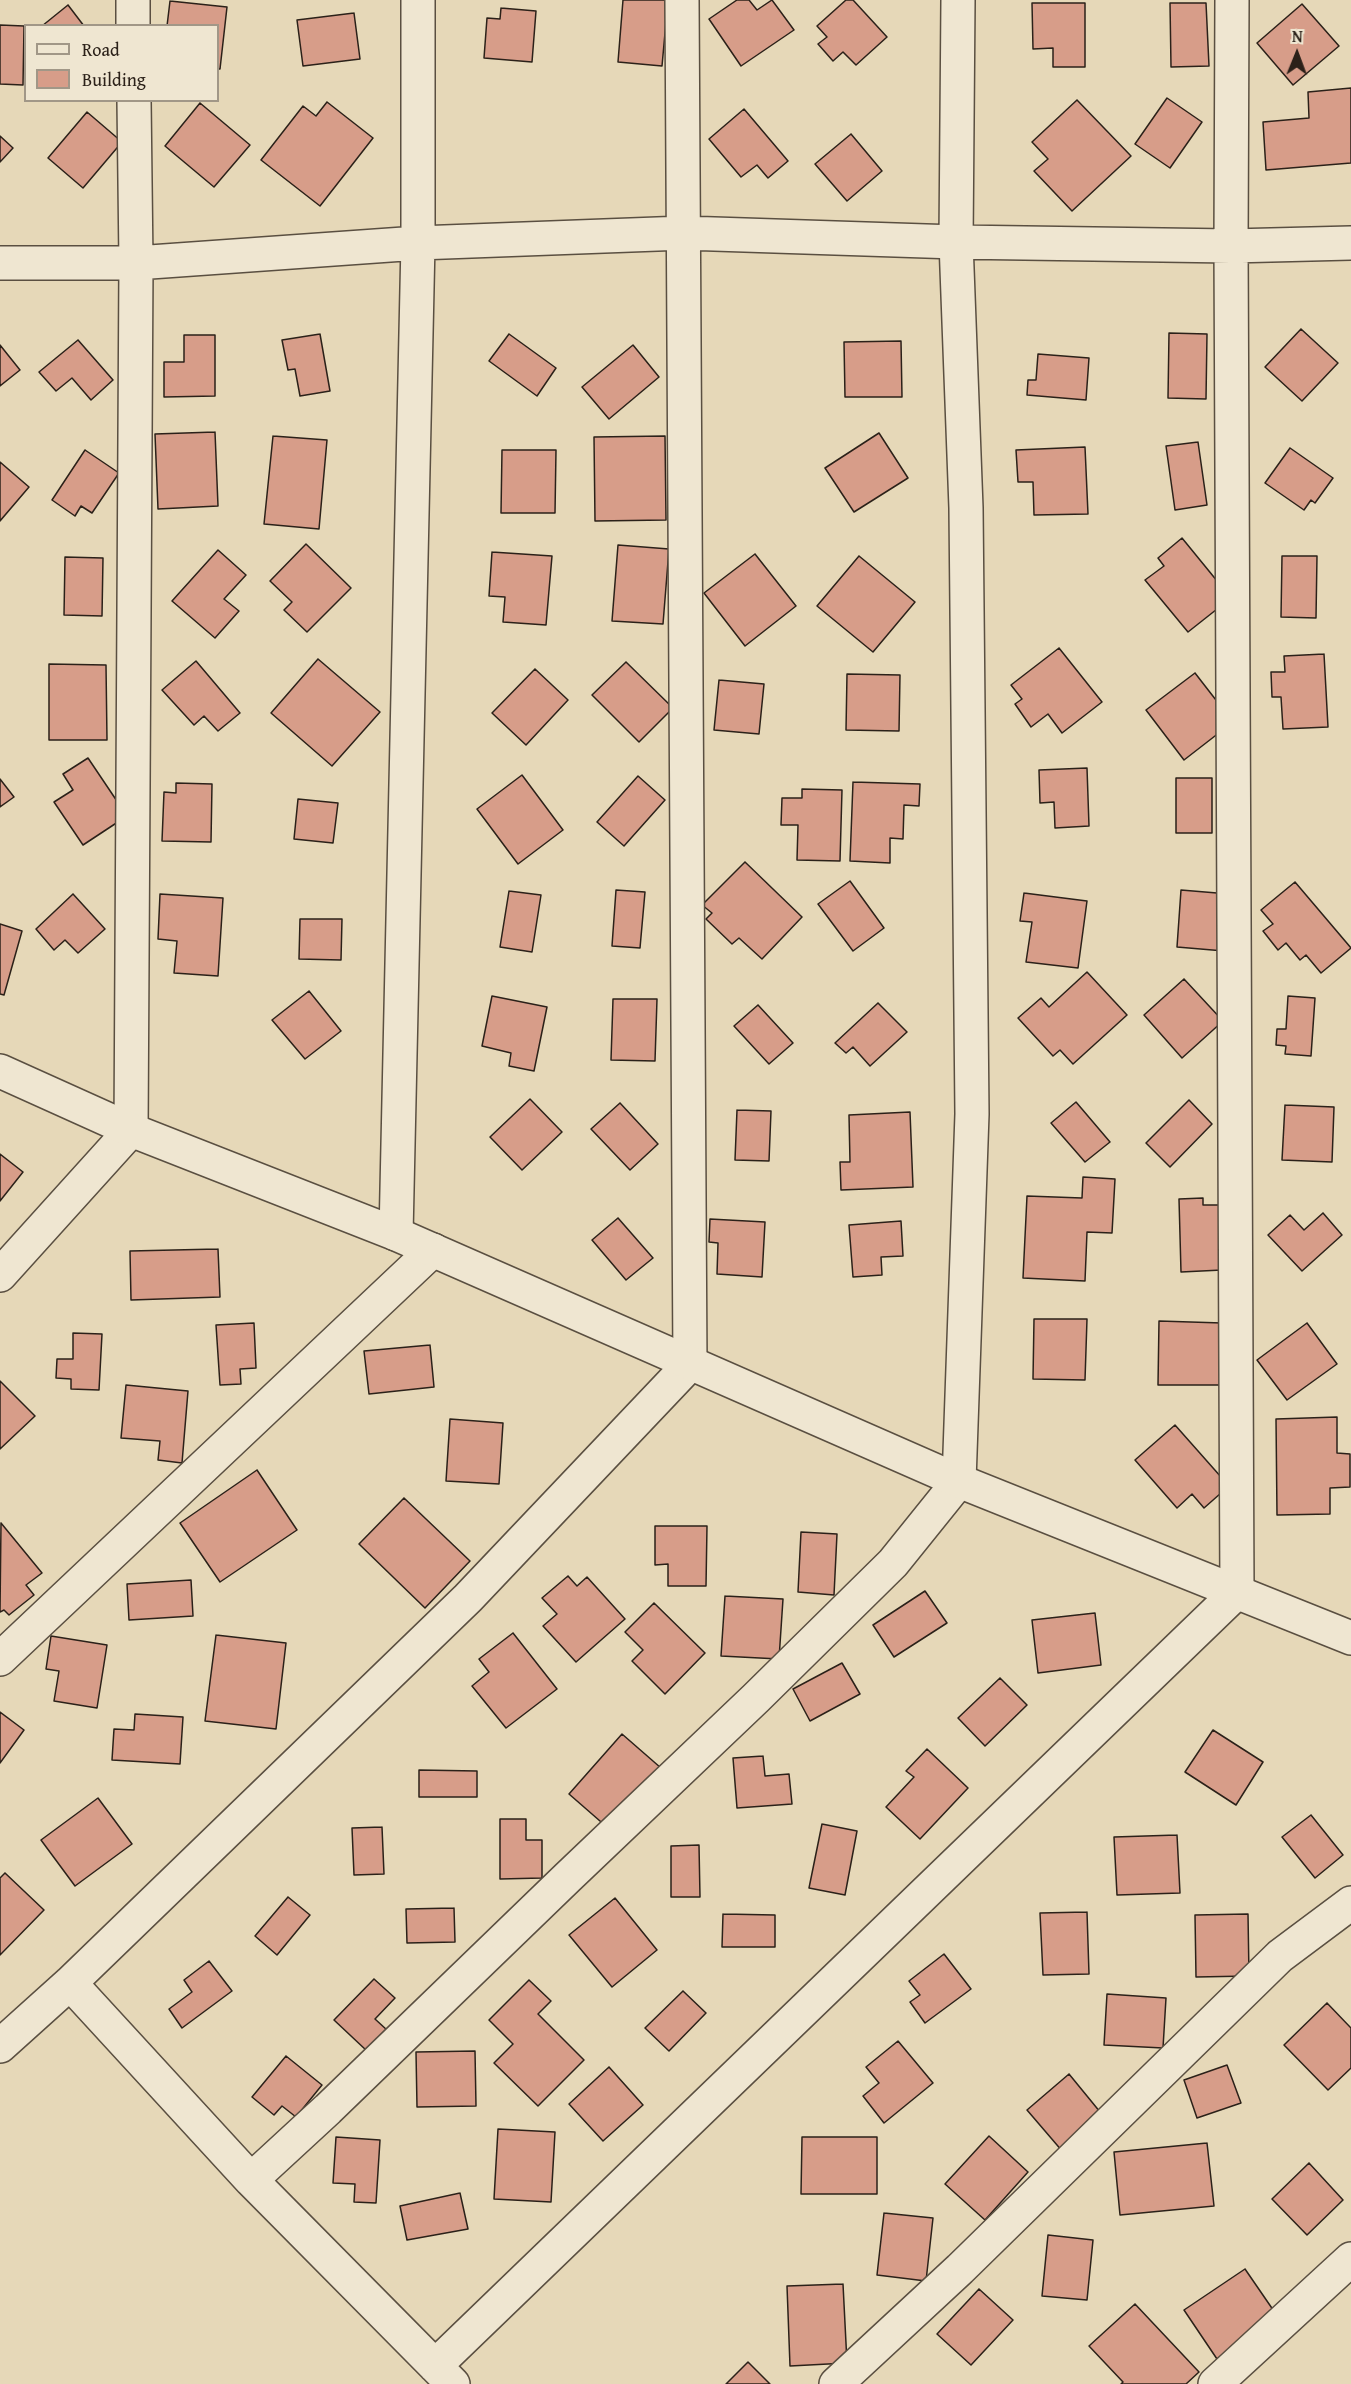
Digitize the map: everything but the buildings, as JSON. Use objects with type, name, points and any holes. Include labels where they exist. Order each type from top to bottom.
[{"type":"street","points":[[133,0],[133,24]]},
{"type":"street","points":[[396,1233],[418,243],[418,0]]},
{"type":"street","points":[[0,2046],[70,1983],[468,1598],[690,1364],[682,0]]},
{"type":"street","points":[[251,2181],[893,1563],[959,1480],[972,1114],[966,508],[956,242],[957,0]]},
{"type":"street","points":[[70,1983],[251,2181],[444,2375],[1237,1592],[1232,0]]},
{"type":"street","points":[[0,1275],[131,1130],[136,263],[134,102]]},
{"type":"street","points":[[0,263],[136,263],[418,243],[684,234],[956,242],[1231,246],[1351,243]]},
{"type":"street","points":[[0,1071],[131,1130],[396,1233],[690,1364],[959,1480],[1351,1638]]},
{"type":"street","points":[[0,1659],[433,1250]]},
{"type":"street","points":[[836,2384],[960,2269],[1280,1956],[1351,1903]]},
{"type":"street","points":[[1215,2384],[1351,2259]]}]
